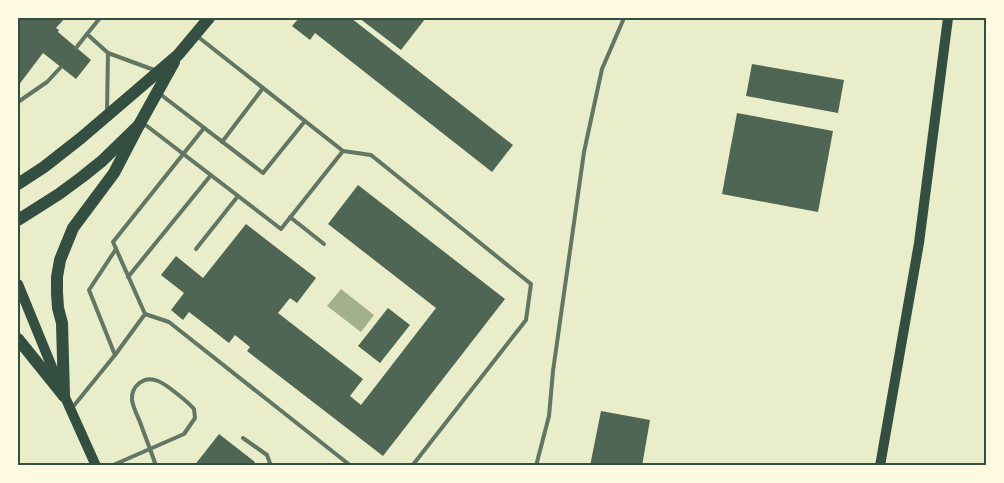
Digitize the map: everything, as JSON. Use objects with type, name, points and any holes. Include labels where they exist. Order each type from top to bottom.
[{"type":"main road","points":[[18,184],[64,152],[159,72],[178,55],[209,18]]},
{"type":"main road","points":[[880,466],[920,243],[948,18]]},
{"type":"main road","points":[[64,396],[62,323],[57,293],[60,260],[73,228],[114,173],[178,55]]},
{"type":"main road","points":[[18,220],[59,194],[102,162],[140,124]]},
{"type":"main road","points":[[18,284],[64,396],[96,466]]},
{"type":"main road","points":[[18,339],[64,396]]},
{"type":"lane","points":[[76,48],[100,18]]},
{"type":"lane","points":[[536,466],[549,416],[553,371],[584,152],[602,69],[624,18]]},
{"type":"lane","points":[[87,34],[108,53],[159,72]]},
{"type":"lane","points":[[195,34],[344,151],[371,155],[531,284],[526,320],[412,466]]},
{"type":"lane","points":[[107,115],[108,53]]},
{"type":"lane","points":[[18,102],[47,82],[61,67]]},
{"type":"lane","points":[[222,142],[264,88]]},
{"type":"lane","points":[[158,92],[263,173],[305,121]]},
{"type":"lane","points":[[140,124],[184,154],[280,229],[344,151]]},
{"type":"lane","points":[[204,128],[113,242],[128,277],[145,314],[169,322],[351,466]]},
{"type":"lane","points":[[128,277],[211,175]]},
{"type":"lane","points":[[196,249],[238,196]]},
{"type":"lane","points":[[290,217],[324,244]]},
{"type":"lane","points":[[115,355],[89,290],[116,249]]},
{"type":"lane","points":[[71,409],[115,355],[145,314]]},
{"type":"lane","points":[[111,466],[150,449],[184,434],[194,418],[194,409],[157,380],[145,380],[137,384],[132,391],[132,402],[150,449],[156,466]]},
{"type":"lane","points":[[243,438],[266,455],[271,466]]},
{"type":"shaded area","points":[[341,289],[374,315],[361,332],[327,306]]},
{"type":"building","points":[[18,18],[65,18],[56,28],[59,30],[58,32],[91,60],[76,79],[43,53],[18,86]]},
{"type":"building","points":[[299,18],[351,18],[513,145],[492,172],[315,33],[310,40],[292,26]]},
{"type":"building","points":[[359,18],[423,18],[425,19],[401,50]]},
{"type":"building","points":[[752,64],[844,80],[838,113],[746,96]]},
{"type":"building","points":[[737,113],[833,131],[818,212],[722,194]]},
{"type":"building","points":[[358,185],[505,299],[383,456],[247,351],[250,347],[235,335],[229,343],[189,312],[183,320],[171,310],[184,293],[161,275],[176,256],[203,278],[246,224],[316,278],[297,303],[290,298],[278,313],[363,379],[350,396],[361,405],[436,308],[328,224]]},
{"type":"building","points":[[388,308],[410,325],[380,363],[358,346]]},
{"type":"building","points":[[601,411],[650,420],[642,466],[590,466]]},
{"type":"building","points":[[219,434],[255,462],[253,466],[194,466]]}]
